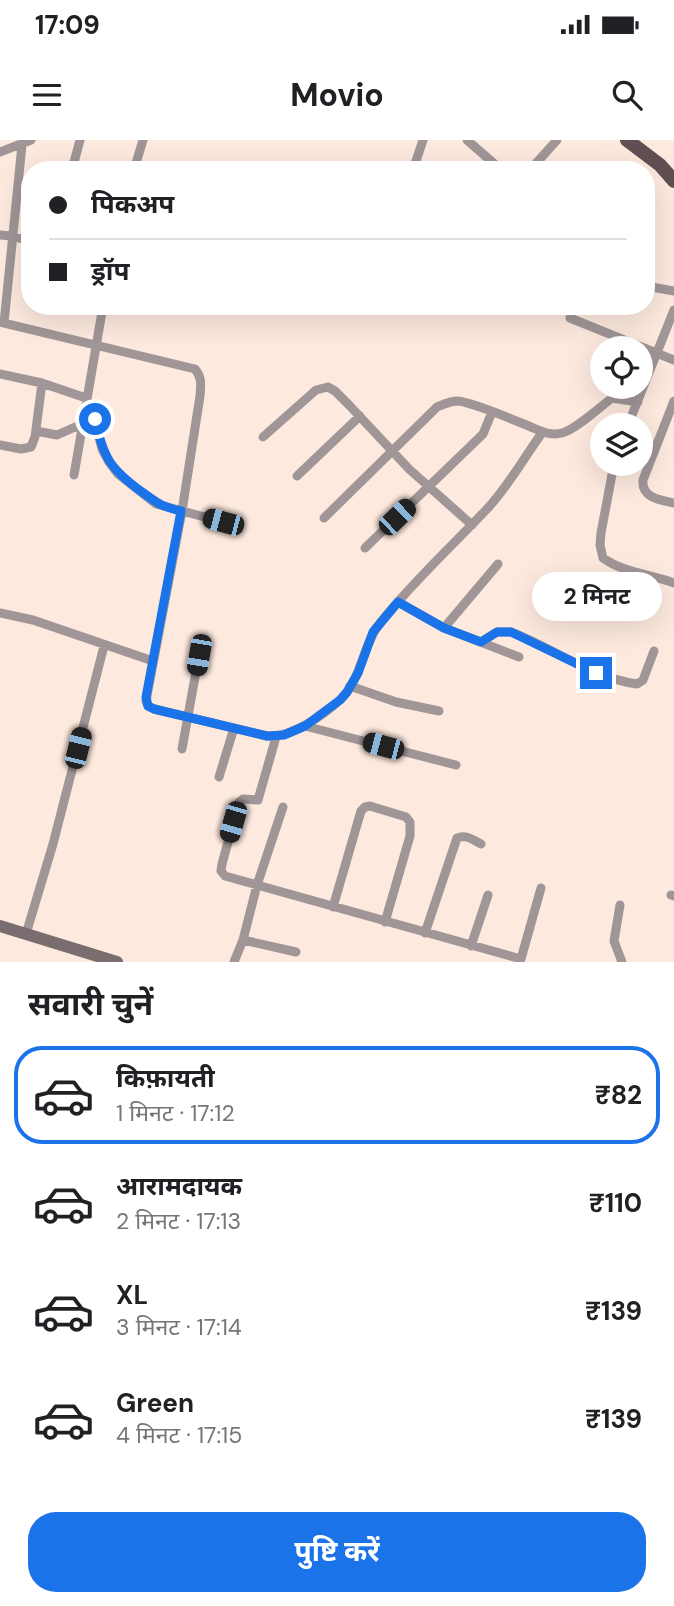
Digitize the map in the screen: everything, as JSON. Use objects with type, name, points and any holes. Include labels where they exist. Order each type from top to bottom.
[{"type":"main road","points":[[636,143],[660,164],[674,181]]},
{"type":"street","points":[[74,161],[80,140]]},
{"type":"street","points":[[137,161],[143,140]]},
{"type":"street","points":[[416,161],[423,140]]},
{"type":"street","points":[[467,140],[491,161]]},
{"type":"street","points":[[538,161],[556,140]]},
{"type":"street","points":[[0,152],[26,142]]},
{"type":"street","points":[[23,161],[26,142]]},
{"type":"street","points":[[21,173],[2,323],[195,369],[200,379],[200,396],[181,511],[146,697],[148,706],[276,737],[305,726],[340,700],[358,673],[373,632],[510,482],[542,433]]},
{"type":"street","points":[[0,234],[21,239]]},
{"type":"street","points":[[655,288],[674,291]]},
{"type":"street","points":[[633,413],[674,310]]},
{"type":"street","points":[[74,475],[101,315]]},
{"type":"street","points":[[570,318],[674,360]]},
{"type":"street","points":[[0,374],[42,383],[86,398],[91,406],[102,449],[118,474],[156,504],[223,522]]},
{"type":"street","points":[[0,445],[21,449],[31,447],[36,431],[42,383]]},
{"type":"street","points":[[263,438],[316,390],[328,387],[360,416],[393,452],[472,524]]},
{"type":"street","points":[[324,518],[437,407],[447,403],[457,401],[492,412],[542,433],[562,433],[612,398],[638,402]]},
{"type":"street","points":[[674,401],[642,480],[645,493],[674,503]]},
{"type":"street","points":[[365,548],[483,434],[492,412]]},
{"type":"street","points":[[297,476],[360,416]]},
{"type":"street","points":[[36,431],[52,436],[82,424]]},
{"type":"street","points":[[612,476],[600,533],[603,558],[628,571],[674,582]]},
{"type":"street","points":[[444,628],[498,564]]},
{"type":"street","points":[[398,602],[444,628],[519,657]]},
{"type":"street","points":[[0,613],[33,620],[153,661]]},
{"type":"street","points":[[481,642],[497,632],[511,632],[596,673],[637,684],[642,680],[654,651]]},
{"type":"street","points":[[26,934],[53,844],[104,646]]},
{"type":"street","points":[[182,749],[199,655]]},
{"type":"street","points":[[350,686],[396,702],[439,711]]},
{"type":"street","points":[[305,726],[456,765]]},
{"type":"street","points":[[219,777],[233,728]]},
{"type":"street","points":[[276,737],[258,800],[243,799],[239,802],[222,863],[221,871],[225,876],[517,960],[541,888]]},
{"type":"street","points":[[333,907],[361,811],[370,806],[406,817],[410,822],[410,836],[384,922]]},
{"type":"street","points":[[234,962],[283,807]]},
{"type":"street","points":[[425,933],[457,838],[467,836],[481,844]]},
{"type":"street","points":[[471,946],[488,895]]},
{"type":"street","points":[[620,905],[614,941],[622,962]]},
{"type":"street","points":[[0,926],[117,962]]},
{"type":"street","points":[[243,940],[296,952]]},
{"type":"route","points":[[95,419],[102,449],[118,474],[156,504],[181,511],[146,697],[148,706],[267,736],[284,735],[305,726],[347,692],[358,673],[373,632],[398,602],[444,628],[481,642],[497,632],[511,632],[596,673]]}]
